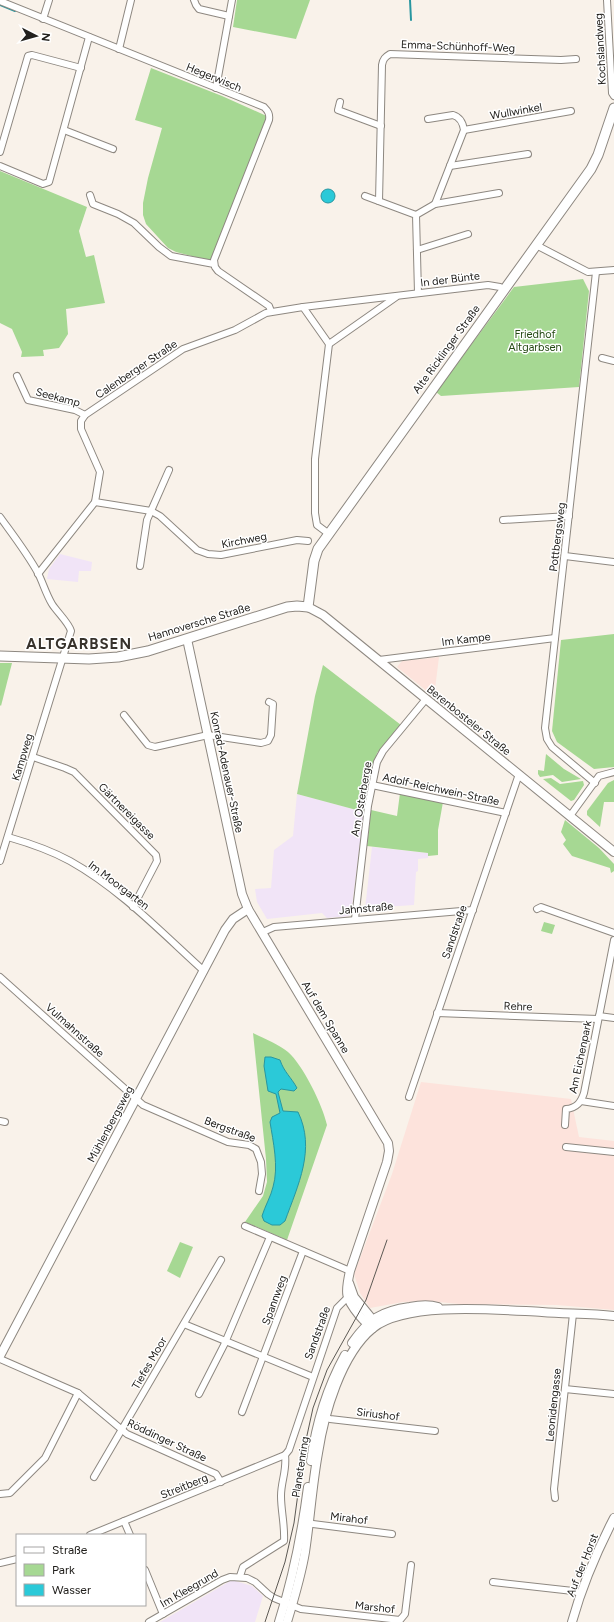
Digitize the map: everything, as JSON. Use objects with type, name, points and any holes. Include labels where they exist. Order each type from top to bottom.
[{"type":"main road","name":"Alte Ricklinger Straße","points":[[308,607],[315,555],[591,169],[600,152],[614,108]]},
{"type":"main road","name":"Hannoversche Straße","points":[[0,656],[92,659],[118,657],[148,651],[287,607],[308,607]]},
{"type":"street","points":[[44,19],[49,0]]},
{"type":"street","points":[[119,49],[131,0]]},
{"type":"street","points":[[194,0],[199,9],[229,16]]},
{"type":"street","points":[[216,88],[232,0]]},
{"type":"street","name":"Kochslandweg","points":[[607,0],[612,93],[614,96]]},
{"type":"street","name":"Hegerwisch","points":[[0,1],[264,107],[269,112],[270,117],[214,260],[214,264]]},
{"type":"street","points":[[0,166],[41,183],[45,184],[50,180],[89,37]]},
{"type":"street","name":"Emma-Schünhoff-Weg","points":[[379,201],[382,65],[384,58],[390,54],[560,60],[576,59]]},
{"type":"street","points":[[0,152],[28,56],[32,55],[81,68]]},
{"type":"street","points":[[340,102],[338,110],[381,126]]},
{"type":"street","name":"Wullwinkel","points":[[464,130],[572,111]]},
{"type":"street","points":[[428,119],[453,115],[456,116],[462,123],[464,130],[435,204]]},
{"type":"street","points":[[64,130],[113,149]]},
{"type":"street","points":[[450,166],[528,154]]},
{"type":"street","points":[[416,215],[435,204],[499,193]]},
{"type":"street","points":[[90,195],[93,204],[118,214],[134,223],[167,254],[175,257],[214,264],[218,271],[269,306],[271,311]]},
{"type":"street","points":[[365,196],[416,215]]},
{"type":"street","points":[[416,215],[418,293]]},
{"type":"street","points":[[417,250],[468,234]]},
{"type":"street","points":[[536,245],[588,272],[614,270]]},
{"type":"street","name":"Pottbergsweg","points":[[595,783],[552,747],[545,734],[596,272]]},
{"type":"street","name":"In der Bünte","points":[[303,307],[488,284],[500,287],[504,290]]},
{"type":"street","name":"In der Bünte","points":[[329,344],[398,296]]},
{"type":"street","points":[[303,307],[329,344],[315,459],[315,513],[317,525],[329,534]]},
{"type":"street","name":"Calenberger Straße","points":[[85,415],[183,349],[235,330],[262,314],[271,311],[303,307]]},
{"type":"street","points":[[602,358],[614,361]]},
{"type":"street","name":"Seekamp","points":[[17,376],[28,400],[75,410],[85,415]]},
{"type":"street","points":[[38,574],[95,502],[100,472],[81,429],[81,421],[85,415]]},
{"type":"street","points":[[140,566],[147,520],[169,470]]},
{"type":"street","name":"Kirchweg","points":[[95,502],[151,511],[160,516],[197,550],[208,554],[221,555],[297,540],[308,541]]},
{"type":"street","points":[[0,516],[38,574],[48,598],[71,629],[63,658]]},
{"type":"street","points":[[503,520],[569,516]]},
{"type":"street","points":[[565,556],[614,562]]},
{"type":"street","name":"Berenbosteler Straße","points":[[308,607],[320,612],[614,852]]},
{"type":"street","name":"Im Kampe","points":[[379,660],[555,638]]},
{"type":"street","name":"Konrad-Adenauer-Straße","points":[[187,639],[242,894],[248,908]]},
{"type":"street","name":"Kampweg","points":[[0,861],[2,850],[8,837],[63,658]]},
{"type":"street","name":"Am Osterberge","points":[[355,919],[368,806],[374,769],[380,754],[426,699]]},
{"type":"street","points":[[124,715],[151,747],[208,735],[265,743],[271,735],[272,704],[269,702]]},
{"type":"street","name":"Gärtnereigasse","points":[[33,757],[74,772],[156,854],[157,861],[134,907]]},
{"type":"street","points":[[570,816],[600,776],[605,773],[614,772]]},
{"type":"street","name":"Sandstraße","points":[[409,1097],[519,774]]},
{"type":"street","name":"Adolf-Reichwein-Straße","points":[[372,785],[506,813]]},
{"type":"street","name":"Im Moorgarten","points":[[8,837],[41,848],[71,862],[98,880],[134,907],[204,971]]},
{"type":"street","points":[[537,909],[541,907],[614,933]]},
{"type":"street","name":"Auf dem Spanne","points":[[248,908],[385,1136],[389,1148],[389,1157],[349,1274]]},
{"type":"street","name":"Mühlenbergsweg","points":[[0,1358],[230,923],[248,908]]},
{"type":"street","name":"Jahnstraße","points":[[263,932],[274,927],[473,910]]},
{"type":"street","name":"Am Eichenpark","points":[[565,1125],[566,1109],[577,1106],[584,1093],[614,940]]},
{"type":"street","name":"Vulmahnstraße","points":[[0,977],[136,1099]]},
{"type":"street","name":"Rehre","points":[[437,1013],[598,1018]]},
{"type":"street","name":"Am Eichenpark","points":[[598,1018],[614,1018]]},
{"type":"street","name":"Bergstraße","points":[[136,1099],[144,1105],[228,1142],[253,1147],[258,1152],[262,1162],[262,1174],[259,1191]]},
{"type":"street","name":"Am Eichenpark","points":[[581,1101],[614,1106]]},
{"type":"street","points":[[566,1147],[614,1152]]},
{"type":"street","points":[[245,1226],[349,1274]]},
{"type":"street","points":[[199,1394],[225,1340],[270,1237]]},
{"type":"street","name":"Spannweg","points":[[242,1412],[302,1251]]},
{"type":"street","name":"Tiefes Moor","points":[[94,1477],[221,1260]]},
{"type":"street","points":[[349,1274],[346,1289],[347,1298],[370,1324]]},
{"type":"street","points":[[349,1274],[354,1297],[370,1324]]},
{"type":"street","name":"Sandstraße","points":[[240,1576],[243,1567],[284,1542],[281,1496],[282,1481],[286,1466],[285,1455],[289,1450],[337,1308],[347,1298]]},
{"type":"street","points":[[370,1324],[384,1312],[429,1305],[445,1309],[614,1316]]},
{"type":"street","name":"Leonidengasse","points":[[555,1498],[554,1489],[573,1314]]},
{"type":"street","points":[[184,1324],[313,1377]]},
{"type":"street","name":"Planetenring","points":[[279,1622],[301,1571],[312,1449],[334,1375],[353,1343],[370,1324]]},
{"type":"street","name":"Röddinger Straße","points":[[0,1358],[78,1393],[121,1431],[216,1474],[221,1482]]},
{"type":"street","points":[[565,1389],[614,1394]]},
{"type":"street","points":[[0,1494],[10,1493],[45,1458],[78,1393]]},
{"type":"street","name":"Siriushof","points":[[323,1416],[434,1431]]},
{"type":"street","name":"Streitberg","points":[[92,1534],[285,1455]]},
{"type":"street","name":"Auf der Horst","points":[[572,1622],[581,1593],[614,1518]]},
{"type":"street","points":[[124,1521],[130,1534]]},
{"type":"street","name":"Mirahof","points":[[306,1523],[392,1534]]},
{"type":"street","points":[[0,1563],[16,1559]]},
{"type":"street","name":"Marshof","points":[[288,1603],[301,1609],[400,1620],[405,1614],[411,1565]]},
{"type":"street","points":[[146,1572],[164,1614]]},
{"type":"street","name":"Im Kleegrund","points":[[150,1622],[222,1580],[230,1576],[240,1576]]},
{"type":"street","points":[[240,1576],[252,1580],[268,1594],[288,1603]]},
{"type":"street","points":[[493,1582],[581,1593]]},
{"type":"street","name":"Planetenring","points":[[287,1622],[288,1603]]},
{"type":"shaded area","points":[[60,554],[92,562],[91,571],[79,571],[78,582],[47,579],[49,569]]},
{"type":"shaded area","points":[[439,657],[434,697],[397,667],[402,661]]},
{"type":"shaded area","points":[[297,794],[364,812],[351,913],[349,916],[327,918],[322,913],[267,919],[257,902],[255,889],[271,888],[274,850],[293,836]]},
{"type":"shaded area","points":[[372,847],[428,853],[428,858],[418,859],[414,905],[365,909]]},
{"type":"shaded area","points":[[421,1082],[571,1099],[579,1137],[614,1141],[614,1310],[557,1305],[459,1304],[429,1301],[403,1302],[370,1308],[360,1293],[354,1274],[392,1174]]},
{"type":"shaded area","points":[[232,1580],[252,1586],[263,1596],[255,1622],[160,1622]]},
{"type":"green space","points":[[237,0],[310,0],[296,39],[233,27]]},
{"type":"green space","points":[[151,68],[222,96],[271,118],[211,261],[176,252],[168,248],[146,224],[143,215],[143,203],[148,178],[162,128],[135,120]]},
{"type":"green space","points":[[0,171],[87,207],[79,231],[86,257],[94,255],[105,303],[66,309],[68,334],[59,348],[43,350],[44,356],[21,357],[22,352],[12,329],[0,323]]},
{"type":"green space","name":"Friedhof Altgarbsen","points":[[583,279],[589,291],[579,387],[441,396],[436,392],[514,287]]},
{"type":"green space","points":[[614,634],[614,767],[594,769],[557,742],[552,731],[561,640]]},
{"type":"green space","points":[[0,663],[12,663],[1,706],[0,705]]},
{"type":"green space","points":[[323,665],[401,725],[377,753],[364,812],[297,794],[315,696]]},
{"type":"green space","points":[[546,754],[564,769],[581,779],[562,782],[553,775],[540,777],[538,770],[544,771]]},
{"type":"green space","points":[[551,778],[560,784],[583,781],[584,785],[574,800],[571,801],[543,779]]},
{"type":"green space","points":[[614,780],[614,802],[604,802],[600,827],[587,815],[587,811],[608,783]]},
{"type":"green space","points":[[400,793],[443,802],[438,830],[438,855],[428,856],[428,853],[367,846],[371,810],[397,816]]},
{"type":"green space","points":[[565,820],[599,848],[614,864],[614,871],[611,873],[610,868],[572,856],[563,844],[566,840],[561,832]]},
{"type":"green space","points":[[544,922],[555,925],[552,934],[541,931]]},
{"type":"green space","points":[[253,1033],[281,1047],[294,1058],[312,1086],[327,1125],[287,1240],[245,1222],[263,1196],[267,1182]]},
{"type":"green space","points":[[180,1242],[193,1247],[180,1278],[167,1271]]},
{"type":"water","points":[[328,189],[333,191],[335,196],[333,201],[328,203],[323,201],[321,196],[323,191]]},
{"type":"water","points":[[265,1057],[280,1060],[297,1088],[294,1091],[281,1089],[278,1092],[283,1111],[298,1112],[303,1126],[305,1140],[305,1153],[300,1180],[285,1221],[280,1225],[272,1225],[264,1221],[262,1216],[275,1179],[275,1154],[270,1122],[272,1117],[280,1113],[276,1094],[268,1091],[264,1066]]},
{"type":"waterway","points":[[410,0],[411,20]]},
{"type":"waterway","points":[[0,5],[15,11]]},
{"type":"tram line","points":[[265,1622],[285,1562],[294,1523],[304,1449],[313,1408],[327,1370],[366,1300],[387,1240]]},
{"type":"district","name":"ALTGARBSEN","points":[[79,644]]}]
